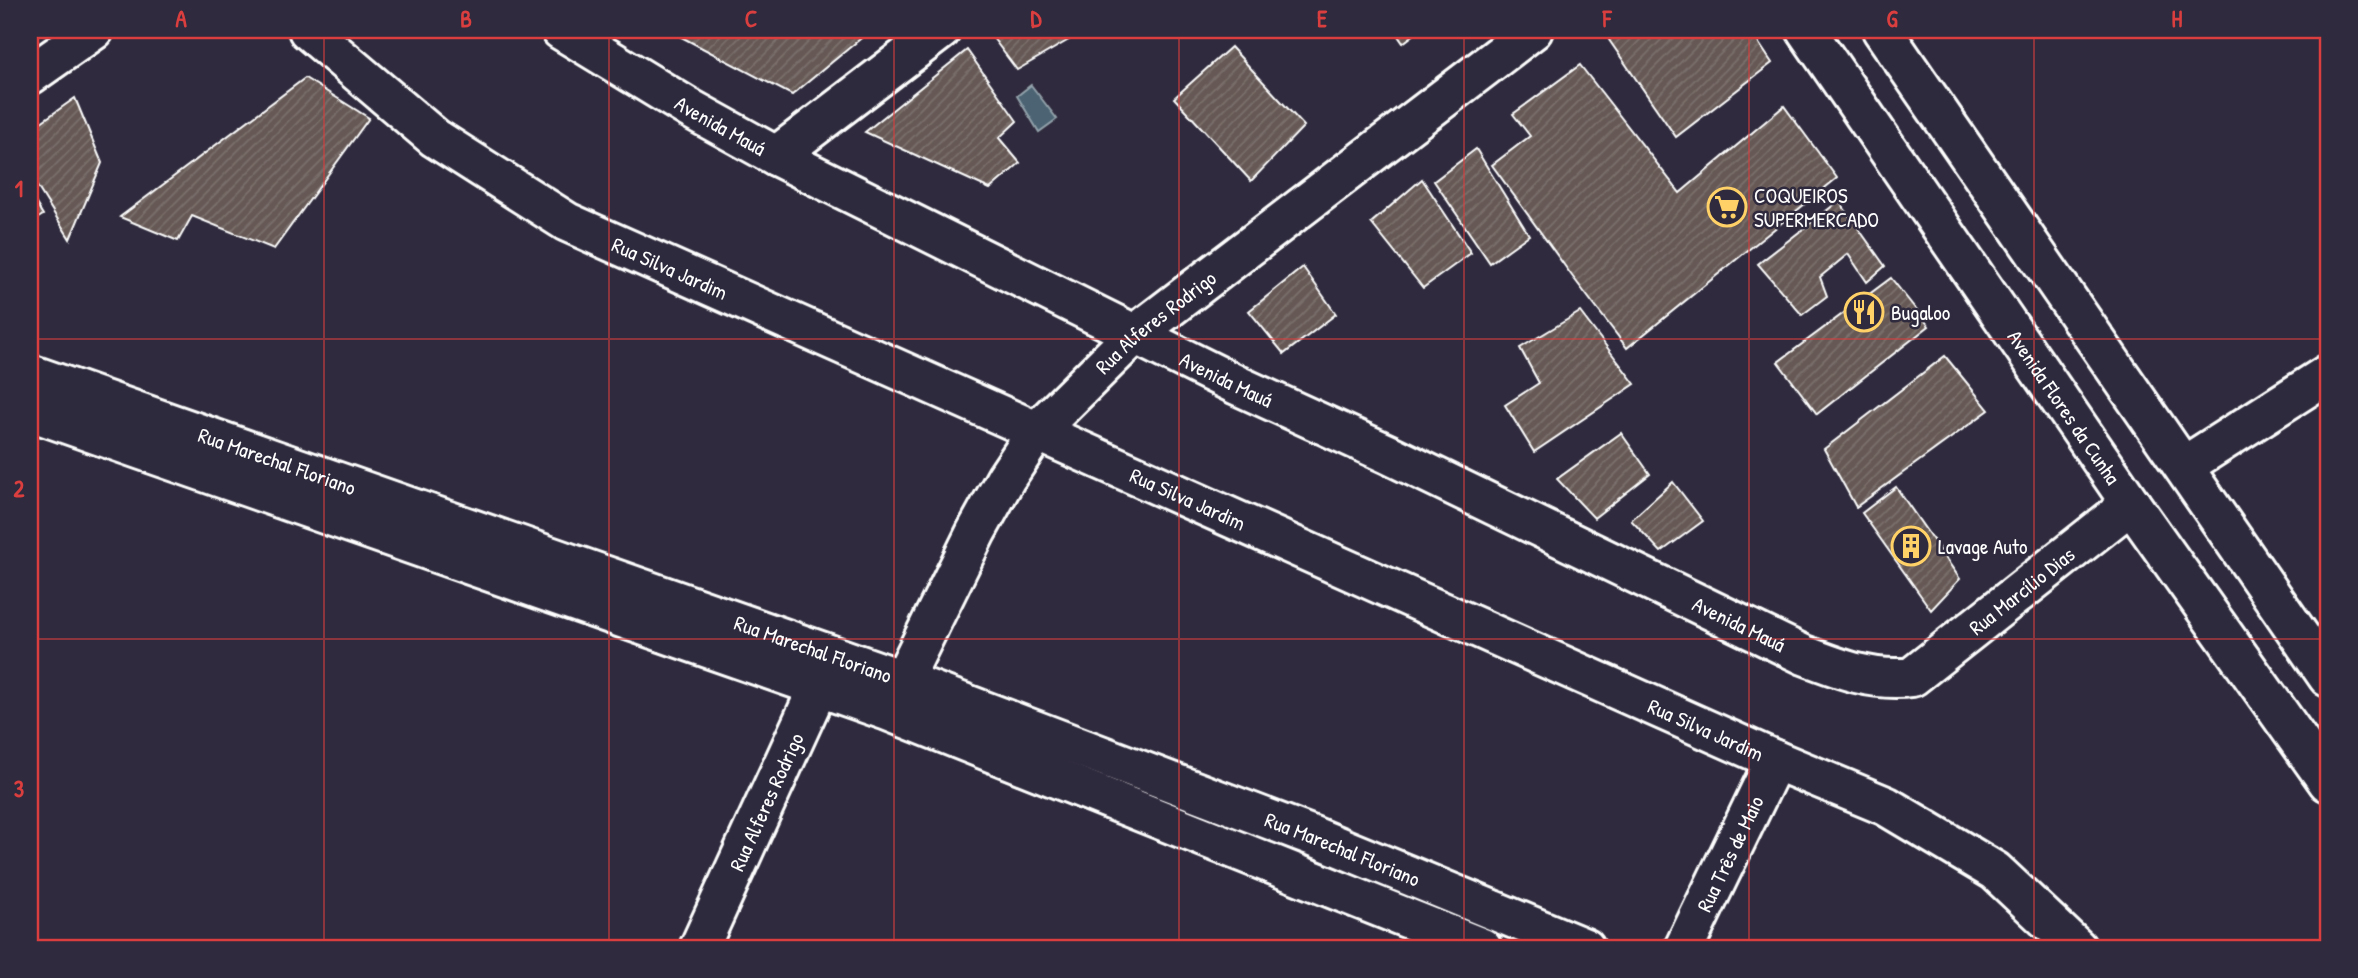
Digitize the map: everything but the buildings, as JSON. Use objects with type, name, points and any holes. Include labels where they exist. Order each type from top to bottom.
[{"type":"street","points":[[30,75],[94,30]]},
{"type":"street","name":"Rua Silva Jardim","points":[[308,30],[435,138],[567,222],[1775,760],[1886,806],[1995,871],[2077,948]]},
{"type":"street","name":"Avenida Mauá","points":[[561,30],[689,108],[776,156],[1237,385],[1388,454],[1804,655],[1852,674],[1892,680],[1912,677]]},
{"type":"street","points":[[776,156],[942,30]]},
{"type":"street","name":"Rua Alferes Rodrigo","points":[[896,695],[976,532],[1006,478],[1038,430],[1134,335],[1533,30]]},
{"type":"street","name":"Avenida Flores da Cunha","points":[[1805,30],[2131,504],[2328,782]]},
{"type":"street","points":[[1882,30],[2328,677]]},
{"type":"street","name":"Rua Marechal Floriano","points":[[30,374],[344,501],[896,695],[1184,786],[1585,948]]},
{"type":"street","points":[[2184,466],[2328,374]]},
{"type":"street","name":"Rua Marechal Floriano","points":[[30,411],[344,501]]},
{"type":"street","name":"Rua Marcílio Dias","points":[[1912,677],[2131,504]]},
{"type":"street","name":"Rua Alferes Rodrigo","points":[[699,948],[826,670]]},
{"type":"street","name":"Rua Marechal Floriano","points":[[896,695],[1172,823],[1482,948]]},
{"type":"street","name":"Rua Três de Maio","points":[[1684,948],[1775,760]]},
{"type":"street","points":[[1172,823],[1184,786]]},
{"type":"water","points":[[1031,85],[1057,119],[1039,132],[1017,96]]},
{"type":"place","name":"COQUEIROS SUPERMERCADO","points":[[1727,207]]},
{"type":"place","name":"Bugaloo","points":[[1864,312]]},
{"type":"place","name":"Lavage Auto","points":[[1911,546]]}]
